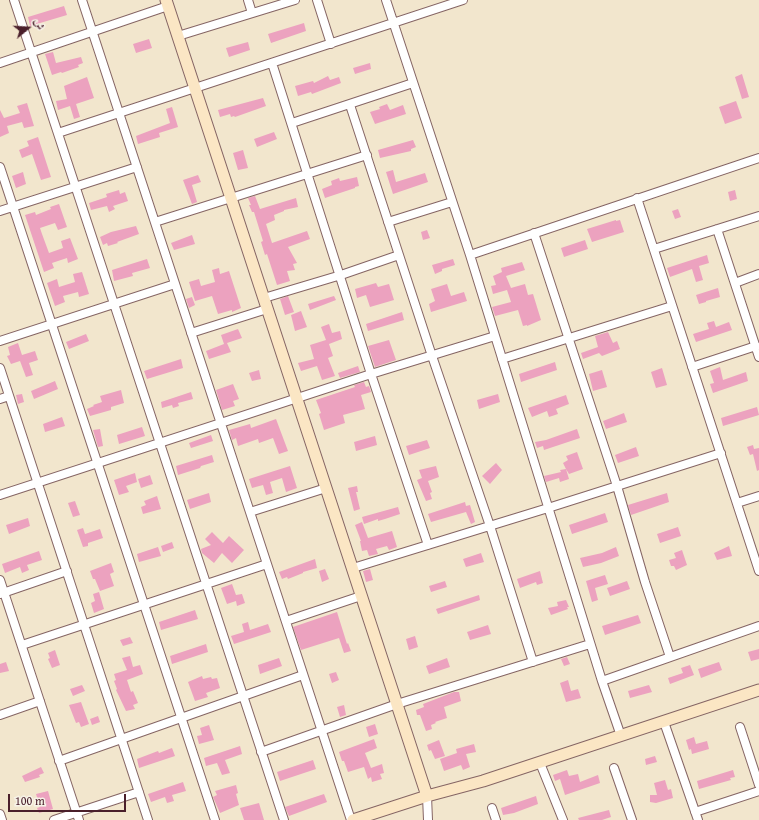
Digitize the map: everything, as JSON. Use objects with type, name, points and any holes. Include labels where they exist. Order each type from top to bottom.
[{"type":"street","points":[[14,0],[284,820]]},
{"type":"street","points":[[82,0],[352,820],[427,796],[483,781],[540,763],[759,690]]},
{"type":"street","points":[[248,0],[252,13]]},
{"type":"street","points":[[178,36],[295,0]]},
{"type":"street","points":[[317,0],[331,44]]},
{"type":"street","points":[[386,0],[470,255],[590,644],[621,736]]},
{"type":"street","points":[[58,133],[463,0]]},
{"type":"street","points":[[0,63],[93,32],[167,3],[427,796],[428,820]]},
{"type":"street","points":[[272,63],[341,275],[371,374],[428,545]]},
{"type":"street","points":[[292,123],[413,83]]},
{"type":"street","points":[[350,105],[432,356],[490,526],[533,662]]},
{"type":"street","points":[[155,222],[367,155]]},
{"type":"street","points":[[470,255],[759,158]]},
{"type":"street","points":[[0,167],[215,820]]},
{"type":"street","points":[[0,211],[137,168]]},
{"type":"street","points":[[637,198],[759,571]]},
{"type":"street","points":[[388,222],[452,202]]},
{"type":"street","points":[[654,249],[759,216]]},
{"type":"street","points":[[717,229],[759,357]]},
{"type":"street","points":[[534,233],[617,486],[645,582],[670,657]]},
{"type":"street","points":[[264,298],[341,275],[399,255]]},
{"type":"street","points":[[735,283],[759,274]]},
{"type":"street","points":[[0,341],[175,284]]},
{"type":"street","points":[[502,359],[672,306]]},
{"type":"street","points":[[191,333],[267,309]]},
{"type":"street","points":[[0,495],[296,398],[495,336]]},
{"type":"street","points":[[692,367],[756,346]]},
{"type":"street","points":[[0,368],[148,820]]},
{"type":"street","points":[[0,399],[9,396]]},
{"type":"street","points":[[353,568],[720,453]]},
{"type":"street","points":[[250,512],[326,488]]},
{"type":"street","points":[[737,503],[759,496]]},
{"type":"street","points":[[22,645],[267,564]]},
{"type":"street","points":[[2,593],[67,571]]},
{"type":"street","points":[[0,580],[2,593],[22,645],[78,816]]},
{"type":"street","points":[[286,621],[361,596]]},
{"type":"street","points":[[602,681],[759,626]]},
{"type":"street","points":[[261,752],[397,704],[590,644]]},
{"type":"street","points":[[59,761],[304,675]]},
{"type":"street","points":[[0,715],[40,701]]},
{"type":"street","points":[[664,722],[696,816],[759,791]]},
{"type":"street","points":[[740,727],[759,785]]},
{"type":"street","points":[[540,763],[563,820]]},
{"type":"street","points":[[614,768],[632,820]]},
{"type":"street","points":[[54,820],[78,816],[139,792]]},
{"type":"street","points":[[492,808],[496,820]]},
{"type":"street","points":[[0,814],[2,820]]},
{"type":"building","points":[[64,6],[67,15],[30,26],[28,17]]},
{"type":"building","points":[[304,23],[306,31],[271,43],[268,34]]},
{"type":"building","points":[[149,39],[152,48],[136,53],[133,44]]},
{"type":"building","points":[[248,42],[250,50],[229,57],[226,48]]},
{"type":"building","points":[[53,52],[56,63],[81,57],[83,63],[78,65],[79,67],[52,75],[45,54]]},
{"type":"building","points":[[370,63],[371,69],[355,74],[353,68]]},
{"type":"building","points":[[742,74],[749,97],[742,99],[735,77]]},
{"type":"building","points":[[328,76],[330,80],[339,77],[341,83],[312,94],[311,92],[298,96],[295,86],[313,81],[314,83]]},
{"type":"building","points":[[87,77],[94,98],[76,104],[80,117],[74,119],[70,106],[58,110],[56,101],[67,99],[64,86]]},
{"type":"building","points":[[263,98],[266,106],[235,117],[231,117],[230,114],[220,117],[218,110]]},
{"type":"building","points":[[736,101],[742,118],[725,124],[719,107]]},
{"type":"building","points":[[27,103],[34,126],[24,128],[22,122],[7,126],[9,133],[0,137],[0,110],[4,118],[20,113],[17,106]]},
{"type":"building","points":[[387,104],[390,110],[403,105],[406,114],[375,124],[370,112],[380,109],[379,107]]},
{"type":"building","points":[[172,107],[178,127],[159,133],[160,137],[138,144],[136,136],[170,123],[166,109]]},
{"type":"building","points":[[274,132],[277,139],[257,147],[254,139]]},
{"type":"building","points":[[38,137],[51,177],[41,180],[32,154],[22,158],[19,150],[29,146],[27,141]]},
{"type":"building","points":[[413,140],[416,147],[411,149],[411,151],[380,158],[378,150]]},
{"type":"building","points":[[243,150],[248,168],[238,170],[233,153]]},
{"type":"building","points":[[393,170],[396,182],[425,173],[428,182],[393,194],[386,172]]},
{"type":"building","points":[[23,172],[26,184],[16,188],[12,176]]},
{"type":"building","points":[[198,175],[201,182],[192,185],[197,202],[192,204],[183,180]]},
{"type":"building","points":[[357,177],[359,186],[325,198],[322,189],[332,185],[331,181],[339,178],[340,181]]},
{"type":"building","points":[[119,190],[120,194],[125,192],[128,201],[113,206],[115,209],[109,212],[107,206],[91,210],[89,203],[107,197],[106,194]]},
{"type":"building","points":[[735,190],[737,199],[730,201],[728,192]]},
{"type":"building","points":[[255,196],[260,209],[296,198],[298,207],[284,210],[274,215],[275,220],[266,224],[272,243],[307,231],[310,239],[288,247],[297,263],[293,264],[295,270],[287,271],[290,281],[277,285],[267,254],[265,255],[261,242],[263,241],[254,212],[252,212],[249,205],[251,205],[248,198]]},
{"type":"building","points":[[59,204],[67,227],[58,230],[55,223],[40,228],[42,234],[49,253],[63,248],[61,241],[70,238],[78,259],[68,263],[67,258],[52,263],[54,268],[44,272],[25,215],[35,212],[36,215]]},
{"type":"building","points":[[678,209],[681,217],[675,219],[672,211]]},
{"type":"building","points":[[620,220],[624,232],[592,242],[587,229]]},
{"type":"building","points":[[136,226],[139,234],[117,242],[118,243],[108,246],[107,243],[103,245],[100,237],[111,232]]},
{"type":"building","points":[[427,230],[430,238],[423,240],[421,232]]},
{"type":"building","points":[[192,235],[195,244],[174,250],[171,243]]},
{"type":"building","points":[[585,240],[588,249],[564,257],[561,248]]},
{"type":"building","points":[[707,255],[709,263],[699,266],[703,280],[696,282],[692,269],[670,277],[667,268]]},
{"type":"building","points":[[147,259],[150,268],[132,273],[133,276],[114,281],[112,270]]},
{"type":"building","points":[[453,259],[455,265],[442,269],[442,271],[435,274],[432,265]]},
{"type":"building","points":[[522,262],[525,270],[506,276],[511,288],[525,284],[528,295],[533,294],[541,320],[527,326],[523,326],[518,310],[495,316],[492,307],[511,302],[507,290],[493,294],[491,286],[496,285],[493,276],[502,272],[501,268]]},
{"type":"building","points":[[219,268],[220,274],[229,271],[241,308],[232,312],[232,310],[218,314],[212,296],[195,301],[189,282],[199,279],[201,286],[215,282],[212,270]]},
{"type":"building","points":[[82,272],[89,294],[79,297],[78,292],[63,296],[65,302],[55,306],[47,283],[57,279],[59,287],[75,282],[73,274]]},
{"type":"building","points":[[376,283],[378,287],[389,284],[394,300],[370,307],[366,295],[357,298],[355,289]]},
{"type":"building","points":[[447,284],[451,296],[464,292],[467,301],[431,312],[429,304],[435,301],[431,289]]},
{"type":"building","points":[[718,288],[720,297],[699,304],[696,295]]},
{"type":"building","points":[[288,296],[294,312],[285,315],[280,299]]},
{"type":"building","points":[[334,296],[336,300],[310,310],[308,304]]},
{"type":"building","points":[[192,297],[195,305],[189,308],[186,299]]},
{"type":"building","points":[[301,311],[307,327],[295,331],[291,315]]},
{"type":"building","points":[[402,312],[404,320],[368,331],[366,324]]},
{"type":"building","points":[[714,321],[716,327],[729,322],[732,330],[696,342],[693,334],[709,329],[707,323]]},
{"type":"building","points":[[329,324],[332,333],[340,331],[342,339],[329,344],[333,356],[328,358],[335,376],[322,380],[317,366],[301,371],[298,363],[314,359],[310,345],[326,340],[321,327]]},
{"type":"building","points":[[238,329],[242,338],[227,343],[231,352],[209,359],[206,351],[224,344],[221,335]]},
{"type":"building","points":[[608,332],[613,343],[617,341],[620,349],[602,356],[599,353],[583,359],[581,353],[598,347],[595,336]]},
{"type":"building","points":[[86,334],[89,341],[69,349],[66,342]]},
{"type":"building","points":[[389,340],[396,360],[375,367],[368,346]]},
{"type":"building","points":[[18,343],[22,355],[35,351],[38,360],[29,363],[33,375],[26,377],[20,361],[11,364],[7,356],[10,355],[8,347]]},
{"type":"building","points":[[181,359],[183,368],[147,379],[144,371]]},
{"type":"building","points":[[555,362],[557,370],[521,382],[519,374]]},
{"type":"building","points":[[358,366],[360,372],[340,378],[338,373]]},
{"type":"building","points":[[720,367],[723,380],[746,372],[748,381],[713,393],[710,384],[714,383],[710,371]]},
{"type":"building","points":[[662,368],[667,385],[656,388],[651,372]]},
{"type":"building","points":[[259,370],[261,379],[252,381],[249,373]]},
{"type":"building","points":[[602,370],[607,387],[593,391],[589,374]]},
{"type":"building","points":[[55,381],[58,389],[34,399],[31,391]]},
{"type":"building","points":[[364,382],[366,387],[369,386],[371,392],[361,395],[365,409],[343,415],[345,423],[324,430],[319,414],[321,413],[316,400],[355,387],[354,385]]},
{"type":"building","points":[[233,384],[239,399],[233,401],[235,406],[222,410],[216,390]]},
{"type":"building","points":[[121,390],[124,403],[111,407],[111,410],[90,416],[87,409],[102,402],[100,396]]},
{"type":"building","points":[[191,392],[193,399],[178,403],[179,406],[173,408],[172,405],[162,408],[161,402]]},
{"type":"building","points":[[22,394],[24,402],[18,404],[16,395]]},
{"type":"building","points":[[498,394],[500,402],[479,409],[477,400]]},
{"type":"building","points":[[566,395],[569,404],[556,409],[558,414],[549,417],[547,411],[532,417],[528,408]]},
{"type":"building","points":[[757,407],[759,415],[723,426],[721,418]]},
{"type":"building","points":[[624,413],[627,422],[606,429],[603,421]]},
{"type":"building","points":[[62,417],[65,426],[45,432],[43,424]]},
{"type":"building","points":[[276,419],[288,451],[279,454],[273,438],[259,443],[258,439],[238,446],[236,438],[232,440],[229,430],[250,424],[251,428]]},
{"type":"building","points":[[142,427],[145,436],[119,444],[117,435]]},
{"type":"building","points":[[100,429],[103,446],[98,447],[93,430]]},
{"type":"building","points":[[577,429],[580,438],[544,450],[543,446],[537,448],[535,442],[546,440]]},
{"type":"building","points":[[211,435],[213,441],[191,448],[189,443]]},
{"type":"building","points":[[375,436],[377,445],[356,451],[354,442]]},
{"type":"building","points":[[427,440],[430,448],[409,455],[406,446]]},
{"type":"building","points":[[753,445],[754,449],[759,448],[759,470],[757,471],[753,454],[750,455],[747,447]]},
{"type":"building","points":[[636,447],[639,456],[618,463],[615,455]]},
{"type":"building","points":[[577,452],[583,469],[569,474],[563,463],[568,460],[566,456]]},
{"type":"building","points":[[212,455],[214,462],[178,475],[176,466]]},
{"type":"building","points":[[496,463],[502,470],[490,484],[482,476]]},
{"type":"building","points":[[290,466],[297,488],[286,492],[282,478],[270,482],[273,493],[266,495],[263,485],[252,488],[249,479]]},
{"type":"building","points":[[436,466],[439,477],[428,481],[432,492],[430,493],[432,499],[426,501],[417,480],[422,478],[419,470]]},
{"type":"building","points":[[566,469],[569,479],[560,482],[559,478],[546,482],[544,476],[561,472],[560,470]]},
{"type":"building","points":[[135,473],[137,482],[126,486],[129,492],[119,495],[114,480]]},
{"type":"building","points":[[150,475],[153,484],[141,488],[138,479]]},
{"type":"building","points":[[357,486],[358,492],[356,492],[360,509],[354,511],[348,488]]},
{"type":"building","points":[[209,493],[211,502],[190,509],[187,500]]},
{"type":"building","points":[[667,493],[669,502],[631,515],[628,505]]},
{"type":"building","points":[[157,496],[161,509],[143,514],[141,507],[146,505],[144,501]]},
{"type":"building","points":[[75,501],[80,515],[73,517],[68,503]]},
{"type":"building","points":[[465,502],[466,506],[470,505],[475,522],[471,524],[466,512],[431,522],[428,514]]},
{"type":"building","points":[[398,507],[400,514],[364,524],[362,517]]},
{"type":"building","points":[[605,513],[608,522],[572,534],[569,525]]},
{"type":"building","points":[[28,518],[30,526],[9,534],[6,525]]},
{"type":"building","points":[[362,522],[368,538],[392,531],[397,547],[389,550],[387,546],[376,549],[378,554],[369,556],[367,550],[362,551],[361,541],[355,525]]},
{"type":"building","points":[[678,527],[681,536],[660,543],[657,534]]},
{"type":"building","points":[[83,528],[85,534],[100,529],[103,538],[88,543],[88,546],[83,547],[77,530]]},
{"type":"building","points":[[212,532],[223,543],[229,536],[244,550],[232,563],[222,553],[214,563],[202,553],[201,549],[211,545],[205,539]]},
{"type":"building","points":[[172,542],[174,548],[163,552],[161,546]]},
{"type":"building","points":[[729,546],[732,556],[717,560],[714,553]]},
{"type":"building","points":[[158,547],[161,556],[139,562],[137,554]]},
{"type":"building","points":[[616,547],[619,556],[601,563],[583,567],[580,558],[602,553]]},
{"type":"building","points":[[682,550],[687,565],[676,570],[674,566],[671,566],[669,560],[676,558],[674,553]]},
{"type":"building","points":[[39,551],[42,560],[27,565],[29,570],[22,573],[20,567],[5,573],[2,564]]},
{"type":"building","points":[[481,553],[484,562],[466,567],[463,559]]},
{"type":"building","points":[[315,559],[317,568],[303,572],[288,579],[287,577],[282,579],[279,572]]},
{"type":"building","points":[[111,563],[114,572],[110,574],[114,586],[100,591],[90,571]]},
{"type":"building","points":[[325,569],[329,579],[322,582],[319,571]]},
{"type":"building","points":[[370,569],[373,580],[366,582],[363,571]]},
{"type":"building","points":[[540,571],[543,583],[537,585],[536,582],[520,588],[517,579]]},
{"type":"building","points":[[605,575],[608,584],[595,588],[598,600],[592,602],[586,581]]},
{"type":"building","points":[[445,581],[447,587],[431,592],[429,586]]},
{"type":"building","points":[[627,581],[630,589],[610,596],[607,588]]},
{"type":"building","points":[[232,584],[236,595],[242,594],[245,603],[237,606],[236,601],[227,604],[221,588]]},
{"type":"building","points":[[99,592],[104,609],[94,613],[91,603],[95,601],[93,594]]},
{"type":"building","points":[[479,595],[480,600],[438,614],[436,609]]},
{"type":"building","points":[[566,600],[569,607],[567,607],[568,609],[551,615],[548,608],[558,606],[557,602]]},
{"type":"building","points":[[195,610],[198,619],[161,630],[159,622]]},
{"type":"building","points":[[337,612],[347,644],[348,643],[351,651],[344,653],[339,638],[301,650],[293,627]]},
{"type":"building","points":[[638,615],[641,623],[605,635],[602,626]]},
{"type":"building","points":[[248,622],[250,630],[268,624],[271,632],[234,644],[231,636],[244,632],[242,624]]},
{"type":"building","points":[[488,625],[491,634],[470,640],[467,632]]},
{"type":"building","points":[[415,636],[418,647],[409,650],[406,639]]},
{"type":"building","points":[[130,637],[133,643],[123,646],[120,640]]},
{"type":"building","points":[[206,644],[208,652],[172,664],[170,656]]},
{"type":"building","points":[[759,649],[759,659],[751,661],[748,652]]},
{"type":"building","points":[[55,650],[60,665],[52,668],[48,659],[50,658],[48,653]]},
{"type":"building","points":[[130,656],[133,667],[140,665],[143,674],[127,680],[131,692],[133,691],[138,703],[133,705],[135,709],[126,711],[116,690],[114,681],[116,680],[114,674],[127,670],[122,658]]},
{"type":"building","points":[[567,657],[570,664],[564,666],[561,659]]},
{"type":"building","points":[[279,658],[282,666],[260,674],[258,665]]},
{"type":"building","points":[[447,658],[450,667],[429,674],[426,666]]},
{"type":"building","points":[[6,662],[9,671],[0,673],[0,664]]},
{"type":"building","points":[[719,662],[722,670],[701,678],[698,669]]},
{"type":"building","points":[[690,665],[694,675],[670,684],[668,678],[683,673],[681,668]]},
{"type":"building","points":[[336,672],[339,680],[332,683],[329,674]]},
{"type":"building","points":[[202,676],[203,679],[211,677],[212,679],[217,678],[220,688],[206,693],[208,697],[195,701],[188,682]]},
{"type":"building","points":[[568,680],[571,691],[578,689],[581,698],[566,702],[560,683]]},
{"type":"building","points":[[82,685],[85,691],[73,696],[70,689]]},
{"type":"building","points":[[649,685],[652,692],[630,698],[628,691]]},
{"type":"building","points":[[454,692],[459,692],[461,701],[444,707],[447,718],[435,722],[436,723],[431,725],[432,729],[426,731],[420,715],[417,715],[416,710],[424,707],[423,704]]},
{"type":"building","points":[[81,702],[89,724],[81,727],[79,722],[76,723],[69,705]]},
{"type":"building","points":[[344,705],[346,715],[340,717],[337,707]]},
{"type":"building","points":[[98,716],[100,722],[92,725],[90,719]]},
{"type":"building","points":[[375,724],[378,734],[369,737],[366,727]]},
{"type":"building","points":[[209,725],[214,740],[199,744],[197,736],[202,735],[200,728]]},
{"type":"building","points":[[694,737],[696,744],[707,741],[709,749],[692,754],[686,740]]},
{"type":"building","points":[[374,739],[377,748],[365,753],[371,768],[382,764],[384,773],[380,774],[382,779],[372,782],[371,777],[368,779],[364,767],[348,772],[339,752]]},
{"type":"building","points":[[439,740],[445,756],[435,759],[431,750],[429,751],[427,745]]},
{"type":"building","points":[[474,744],[476,752],[466,754],[470,767],[463,770],[461,765],[444,771],[440,759],[457,753],[456,749]]},
{"type":"building","points":[[240,746],[242,754],[225,760],[230,773],[222,775],[217,763],[206,766],[204,758]]},
{"type":"building","points":[[172,748],[175,756],[139,768],[137,759],[158,751],[159,753]]},
{"type":"building","points":[[655,756],[657,762],[646,765],[645,759]]},
{"type":"building","points":[[313,760],[316,769],[280,781],[277,772]]},
{"type":"building","points":[[41,767],[44,773],[39,775],[40,777],[25,782],[22,776]]},
{"type":"building","points":[[567,770],[569,776],[578,774],[580,782],[598,775],[600,783],[565,795],[560,779],[555,781],[553,775]]},
{"type":"building","points":[[733,770],[735,777],[730,778],[731,780],[699,789],[697,781]]},
{"type":"building","points":[[665,780],[668,790],[671,789],[673,798],[656,803],[650,802],[650,795],[657,795],[654,783]]},
{"type":"building","points":[[183,782],[186,791],[172,795],[174,801],[167,803],[165,797],[151,802],[148,794]]},
{"type":"building","points":[[236,785],[238,793],[236,794],[239,805],[220,813],[213,797],[217,795],[215,791]]},
{"type":"building","points":[[48,791],[53,809],[39,813],[37,808],[40,807],[36,794]]},
{"type":"building","points":[[324,794],[327,802],[289,816],[285,807]]},
{"type":"building","points":[[536,796],[538,804],[514,813],[503,815],[501,808]]},
{"type":"building","points":[[259,803],[264,820],[244,820],[240,808]]},
{"type":"building","points":[[609,810],[611,817],[602,820],[579,820],[578,818]]}]
